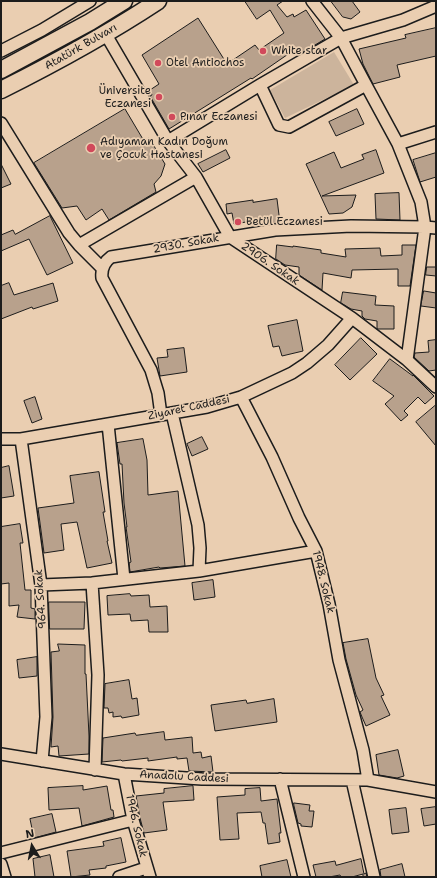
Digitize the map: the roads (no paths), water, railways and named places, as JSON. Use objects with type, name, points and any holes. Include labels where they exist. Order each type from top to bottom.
[{"type":"highway","name":"Atatürk Bulvarı","points":[[1,70],[84,25],[124,1]]},
{"type":"highway","name":"Atatürk Bulvarı","points":[[1,90],[50,65],[158,1]]},
{"type":"street","points":[[1,51],[42,30],[90,1]]},
{"type":"street","points":[[312,1],[341,38],[398,144],[431,227],[407,360]]},
{"type":"street","points":[[168,141],[341,38],[403,20],[436,6]]},
{"type":"street","name":"2906. Sokak","points":[[105,33],[168,141],[196,177],[230,237],[352,318],[407,360],[434,383]]},
{"type":"street","points":[[260,85],[279,125],[289,127],[366,85]]},
{"type":"street","points":[[1,123],[69,233],[102,268],[103,282],[151,370],[158,393],[160,415]]},
{"type":"street","points":[[398,144],[436,132]]},
{"type":"street","points":[[79,245],[196,177]]},
{"type":"street","name":"2930. Sokak","points":[[102,268],[106,261],[111,257],[275,230],[351,226],[431,227]]},
{"type":"street","name":"Ziyaret Caddesi","points":[[1,439],[21,439],[207,407],[241,397],[292,373],[308,363],[328,345],[352,318]]},
{"type":"street","name":"1948. Sokak","points":[[241,397],[272,457],[299,518],[316,551],[329,604],[339,660],[363,750],[368,780]]},
{"type":"street","points":[[172,413],[198,525],[200,548],[199,571]]},
{"type":"street","points":[[108,424],[124,579]]},
{"type":"street","name":"964. Sokak","points":[[21,439],[41,585],[46,716],[42,760]]},
{"type":"street","points":[[41,585],[92,583],[199,571],[316,551]]},
{"type":"street","points":[[92,583],[98,676],[95,770]]},
{"type":"street","name":"Anadolu Caddesi","points":[[1,754],[124,774],[202,779],[368,780],[436,792]]},
{"type":"street","name":"1946. Sokak","points":[[124,774],[133,820],[148,872]]},
{"type":"street","points":[[280,779],[304,877]]},
{"type":"street","points":[[352,780],[374,877]]},
{"type":"street","points":[[1,853],[133,820]]},
{"type":"street","points":[[1,864],[5,877]]},
{"type":"street","points":[[119,877],[148,872]]},
{"type":"place","name":"White star","points":[[263,51]]},
{"type":"place","name":"Otel Antiochos","points":[[158,63]]},
{"type":"place","name":"Üniversite Eczanesi","points":[[159,97]]},
{"type":"place","name":"Pınar Eczanesi","points":[[172,117]]},
{"type":"place","name":"Adıyaman Kadın Doğum ve Çocuk Hastanesi","points":[[91,148]]},
{"type":"place","name":"Betül Eczanesi","points":[[238,222]]}]
